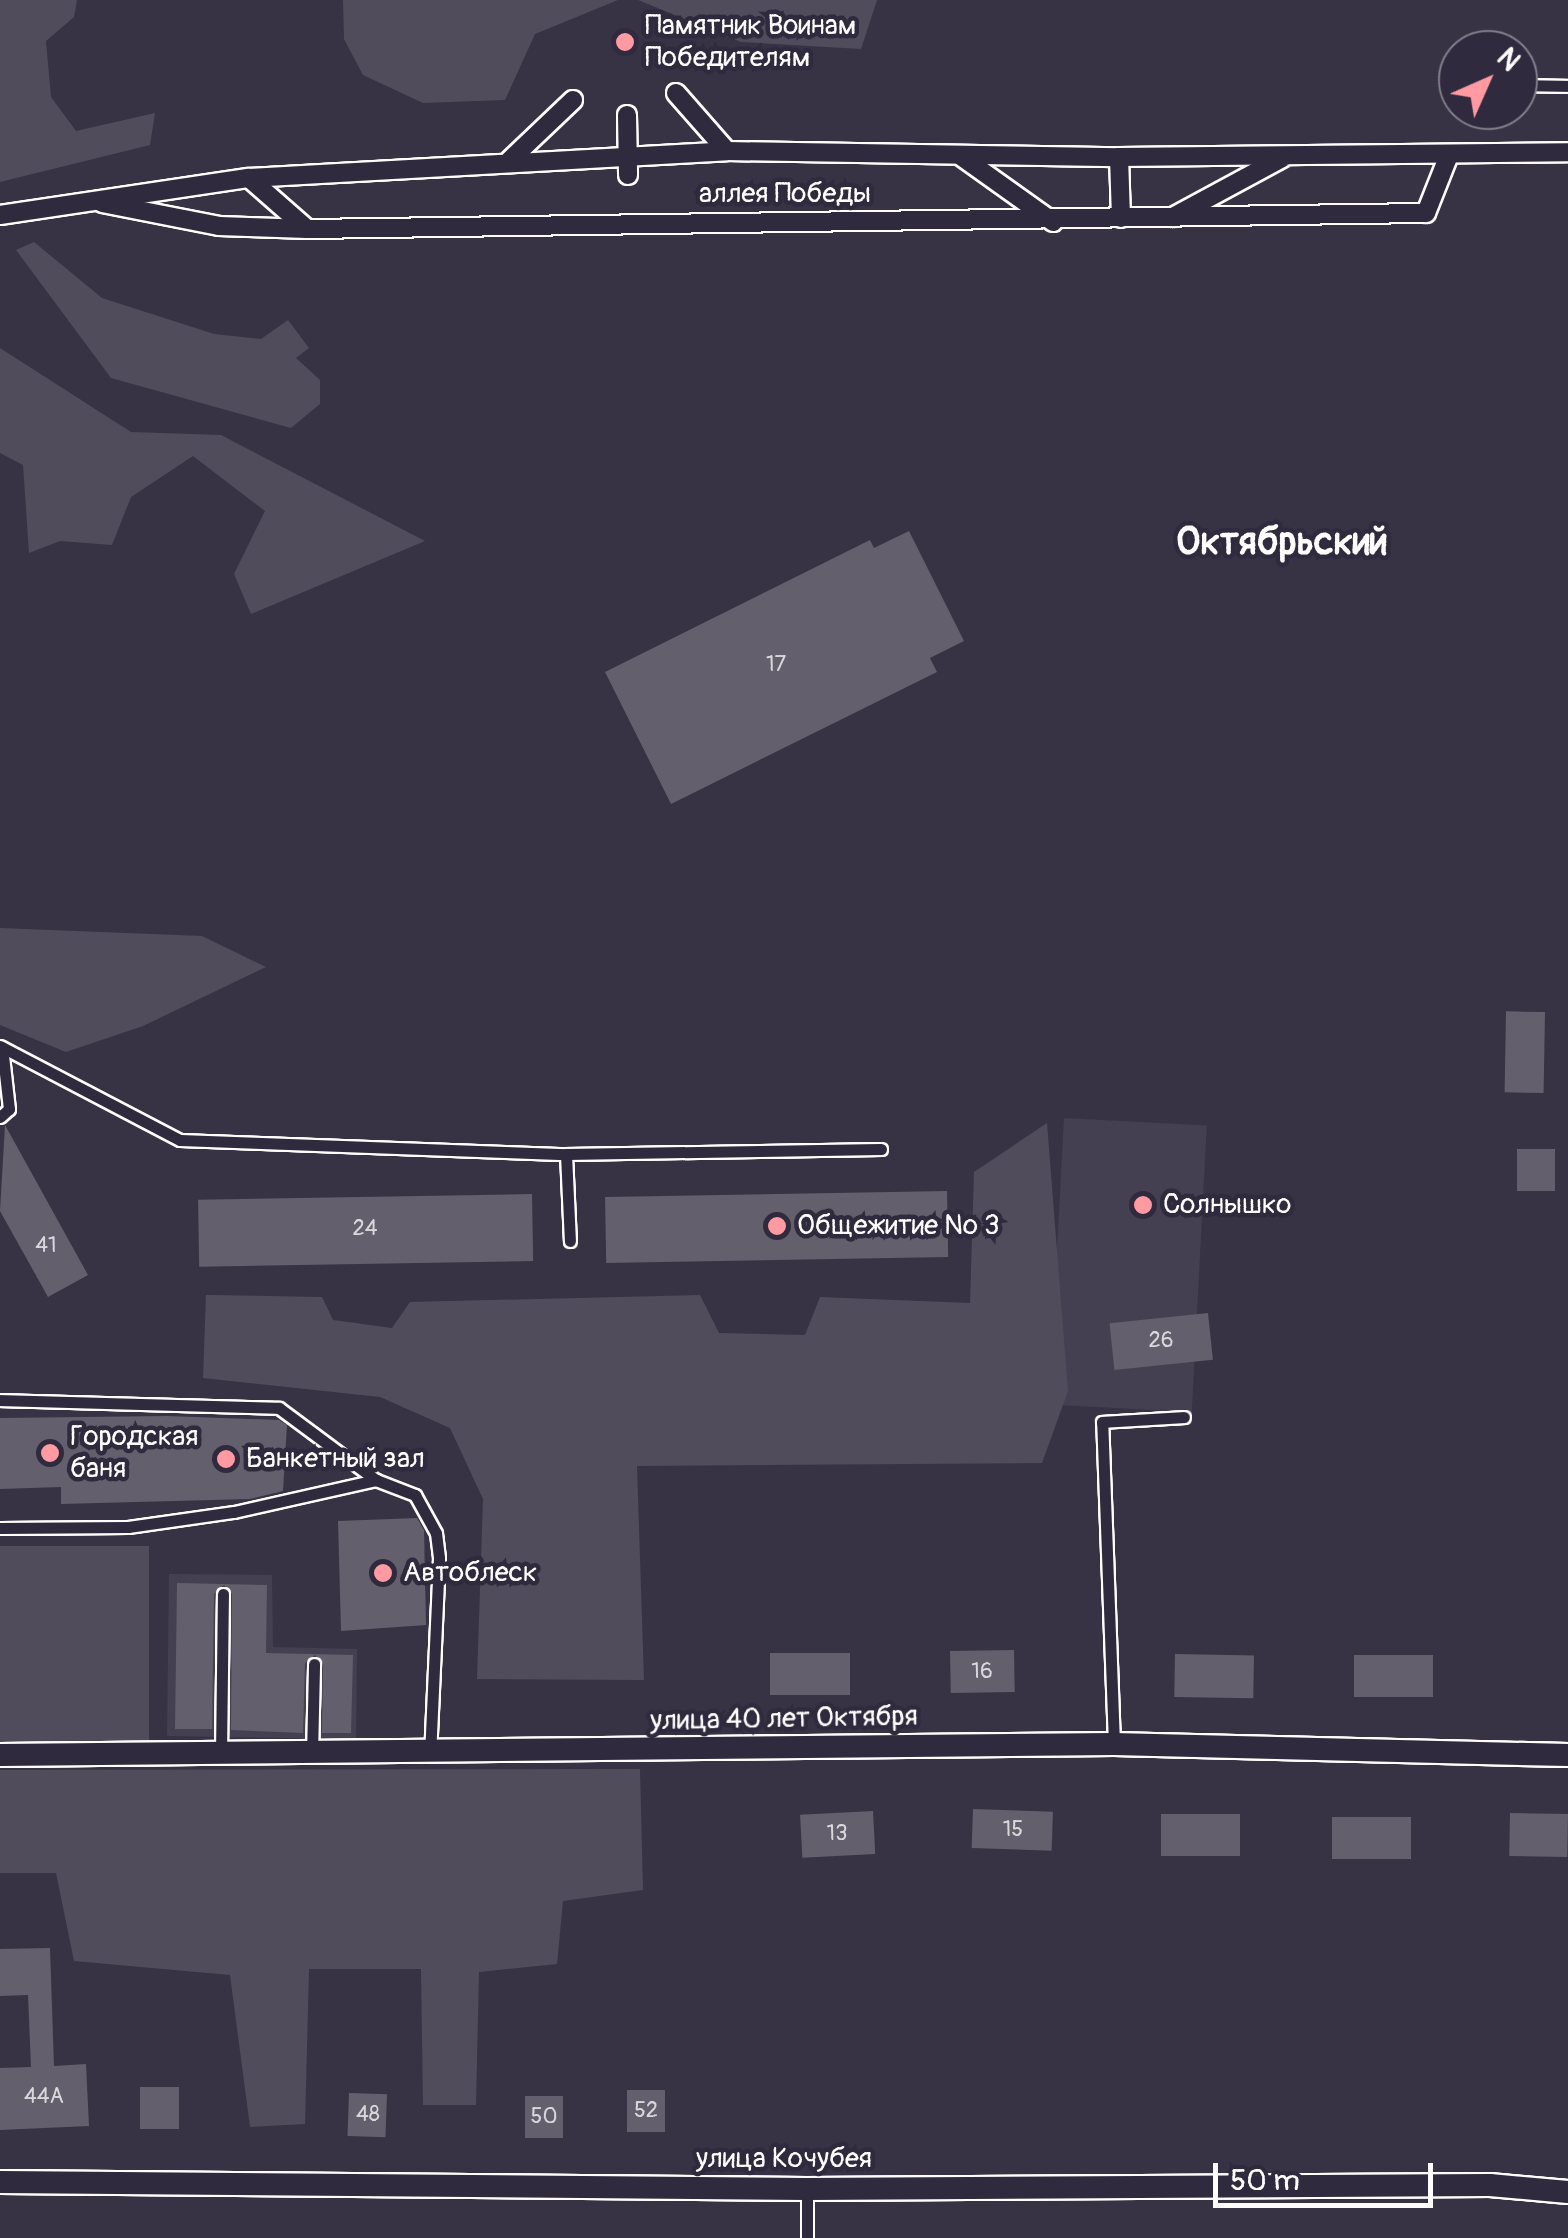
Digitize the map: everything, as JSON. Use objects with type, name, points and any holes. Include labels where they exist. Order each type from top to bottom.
[{"type":"street","points":[[676,93],[727,151]]},
{"type":"street","points":[[510,160],[573,100]]},
{"type":"street","points":[[627,115],[628,175]]},
{"type":"street","points":[[0,215],[249,178],[510,160],[727,151],[1119,157],[1568,152]]},
{"type":"street","points":[[1168,220],[1286,155]]},
{"type":"street","name":"аллея Победы","points":[[84,200],[220,226],[307,229],[1054,222],[1426,213],[1450,155]]},
{"type":"street","points":[[962,156],[1054,222]]},
{"type":"street","points":[[1119,157],[1121,218]]},
{"type":"street","points":[[249,178],[307,229]]},
{"type":"street","name":"улица 40 лет Октября","points":[[0,1755],[312,1756],[1114,1744],[1568,1756]]},
{"type":"street","name":"улица Кочубея","points":[[0,2182],[806,2189],[1490,2185],[1568,2192]]},
{"type":"lane","points":[[1538,86],[1568,86]]},
{"type":"lane","points":[[0,1117],[9,1109],[1,1047]]},
{"type":"lane","points":[[1,1047],[180,1140],[566,1154],[881,1149]]},
{"type":"lane","points":[[566,1154],[570,1241]]},
{"type":"lane","points":[[0,1400],[279,1408],[376,1480],[415,1495],[436,1534],[430,1753]]},
{"type":"lane","points":[[1114,1744],[1102,1422],[1184,1418]]},
{"type":"lane","points":[[0,1528],[128,1527],[234,1512],[376,1480]]},
{"type":"lane","points":[[220,1754],[223,1594]]},
{"type":"lane","points":[[312,1756],[314,1664]]},
{"type":"lane","points":[[806,2189],[806,2238]]},
{"type":"shaded area","points":[[0,0],[77,0],[74,17],[46,41],[51,97],[76,131],[155,113],[150,145],[0,182]]},
{"type":"shaded area","points":[[343,0],[618,0],[535,34],[505,100],[423,103],[363,75],[344,39]]},
{"type":"shaded area","points":[[638,0],[877,0],[861,49],[741,42]]},
{"type":"shaded area","points":[[34,242],[102,298],[214,334],[261,339],[288,320],[309,348],[296,358],[320,380],[320,404],[291,428],[111,378],[16,250]]},
{"type":"shaded area","points":[[0,348],[131,432],[221,435],[425,541],[251,614],[234,574],[265,511],[193,456],[131,497],[112,545],[60,541],[29,553],[23,465],[0,453]]},
{"type":"shaded area","points":[[0,928],[202,936],[266,967],[143,1026],[66,1052],[0,1025]]},
{"type":"shaded area","name":"Солнышко","points":[[1064,1118],[1207,1125],[1192,1412],[1049,1405]]},
{"type":"shaded area","points":[[1047,1123],[1068,1391],[1042,1463],[637,1466],[644,1680],[477,1679],[483,1499],[450,1428],[380,1397],[203,1378],[206,1295],[322,1297],[333,1320],[392,1328],[410,1302],[700,1295],[719,1333],[805,1335],[820,1297],[970,1303],[974,1172]]},
{"type":"shaded area","points":[[0,1546],[149,1546],[149,1747],[0,1747]]},
{"type":"shaded area","points":[[169,1574],[272,1575],[273,1647],[357,1649],[356,1739],[167,1736]]},
{"type":"shaded area","points":[[640,1769],[643,1890],[563,1901],[557,1964],[479,1972],[476,2105],[423,2105],[421,1969],[309,1969],[305,2124],[250,2127],[230,1975],[74,1961],[56,1873],[0,1873],[0,1770]]},
{"type":"building","points":[[909,531],[964,641],[930,658],[937,672],[671,804],[605,672],[870,540],[874,548]]},
{"type":"building","points":[[1506,1011],[1545,1012],[1544,1093],[1505,1092]]},
{"type":"building","points":[[5,1125],[88,1275],[48,1297],[0,1211]]},
{"type":"building","points":[[1517,1149],[1555,1149],[1555,1191],[1517,1191]]},
{"type":"building","name":"Общежитие № 3","points":[[947,1191],[948,1257],[606,1263],[605,1197]]},
{"type":"building","points":[[532,1194],[533,1261],[199,1267],[198,1200]]},
{"type":"building","points":[[1208,1313],[1213,1360],[1114,1370],[1110,1323]]},
{"type":"building","points":[[167,1416],[279,1420],[287,1425],[283,1491],[250,1499],[61,1504],[61,1487],[0,1489],[0,1418]]},
{"type":"building","name":"Автоблеск","points":[[417,1518],[424,1530],[426,1625],[341,1631],[338,1521]]},
{"type":"building","points":[[177,1583],[267,1585],[266,1653],[353,1655],[351,1733],[322,1733],[323,1664],[315,1655],[305,1663],[303,1733],[231,1730],[232,1594],[224,1585],[214,1594],[212,1729],[175,1729]]},
{"type":"building","points":[[1014,1650],[1015,1692],[951,1693],[950,1651]]},
{"type":"building","points":[[770,1653],[850,1653],[850,1695],[770,1695]]},
{"type":"building","points":[[1175,1654],[1254,1655],[1253,1698],[1174,1697]]},
{"type":"building","points":[[1354,1655],[1433,1655],[1433,1697],[1354,1697]]},
{"type":"building","points":[[973,1809],[1053,1812],[1052,1851],[972,1848]]},
{"type":"building","points":[[873,1811],[875,1854],[802,1858],[800,1815]]},
{"type":"building","points":[[1510,1813],[1568,1814],[1567,1857],[1509,1856]]},
{"type":"building","points":[[1161,1814],[1240,1814],[1240,1856],[1161,1856]]},
{"type":"building","points":[[1332,1817],[1411,1817],[1411,1859],[1332,1859]]},
{"type":"building","points":[[50,1948],[54,2066],[86,2064],[89,2126],[0,2130],[0,2068],[31,2067],[28,1995],[0,1996],[0,1949]]},
{"type":"building","points":[[140,2087],[179,2087],[179,2129],[140,2129]]},
{"type":"building","points":[[627,2090],[665,2090],[665,2132],[627,2132]]},
{"type":"building","points":[[349,2093],[387,2094],[385,2137],[347,2136]]},
{"type":"building","points":[[525,2096],[563,2096],[563,2138],[525,2138]]},
{"type":"place","name":"Памятник Воинам Победителям","points":[[625,42]]},
{"type":"place","name":"Солнышко","points":[[1143,1205]]},
{"type":"place","name":"Общежитие № 3","points":[[777,1226]]},
{"type":"place","name":"Городская баня","points":[[50,1453]]},
{"type":"place","name":"Банкетный зал","points":[[226,1459]]},
{"type":"place","name":"Автоблеск","points":[[383,1573]]},
{"type":"district","name":"Октябрьский","points":[[1282,543]]}]
